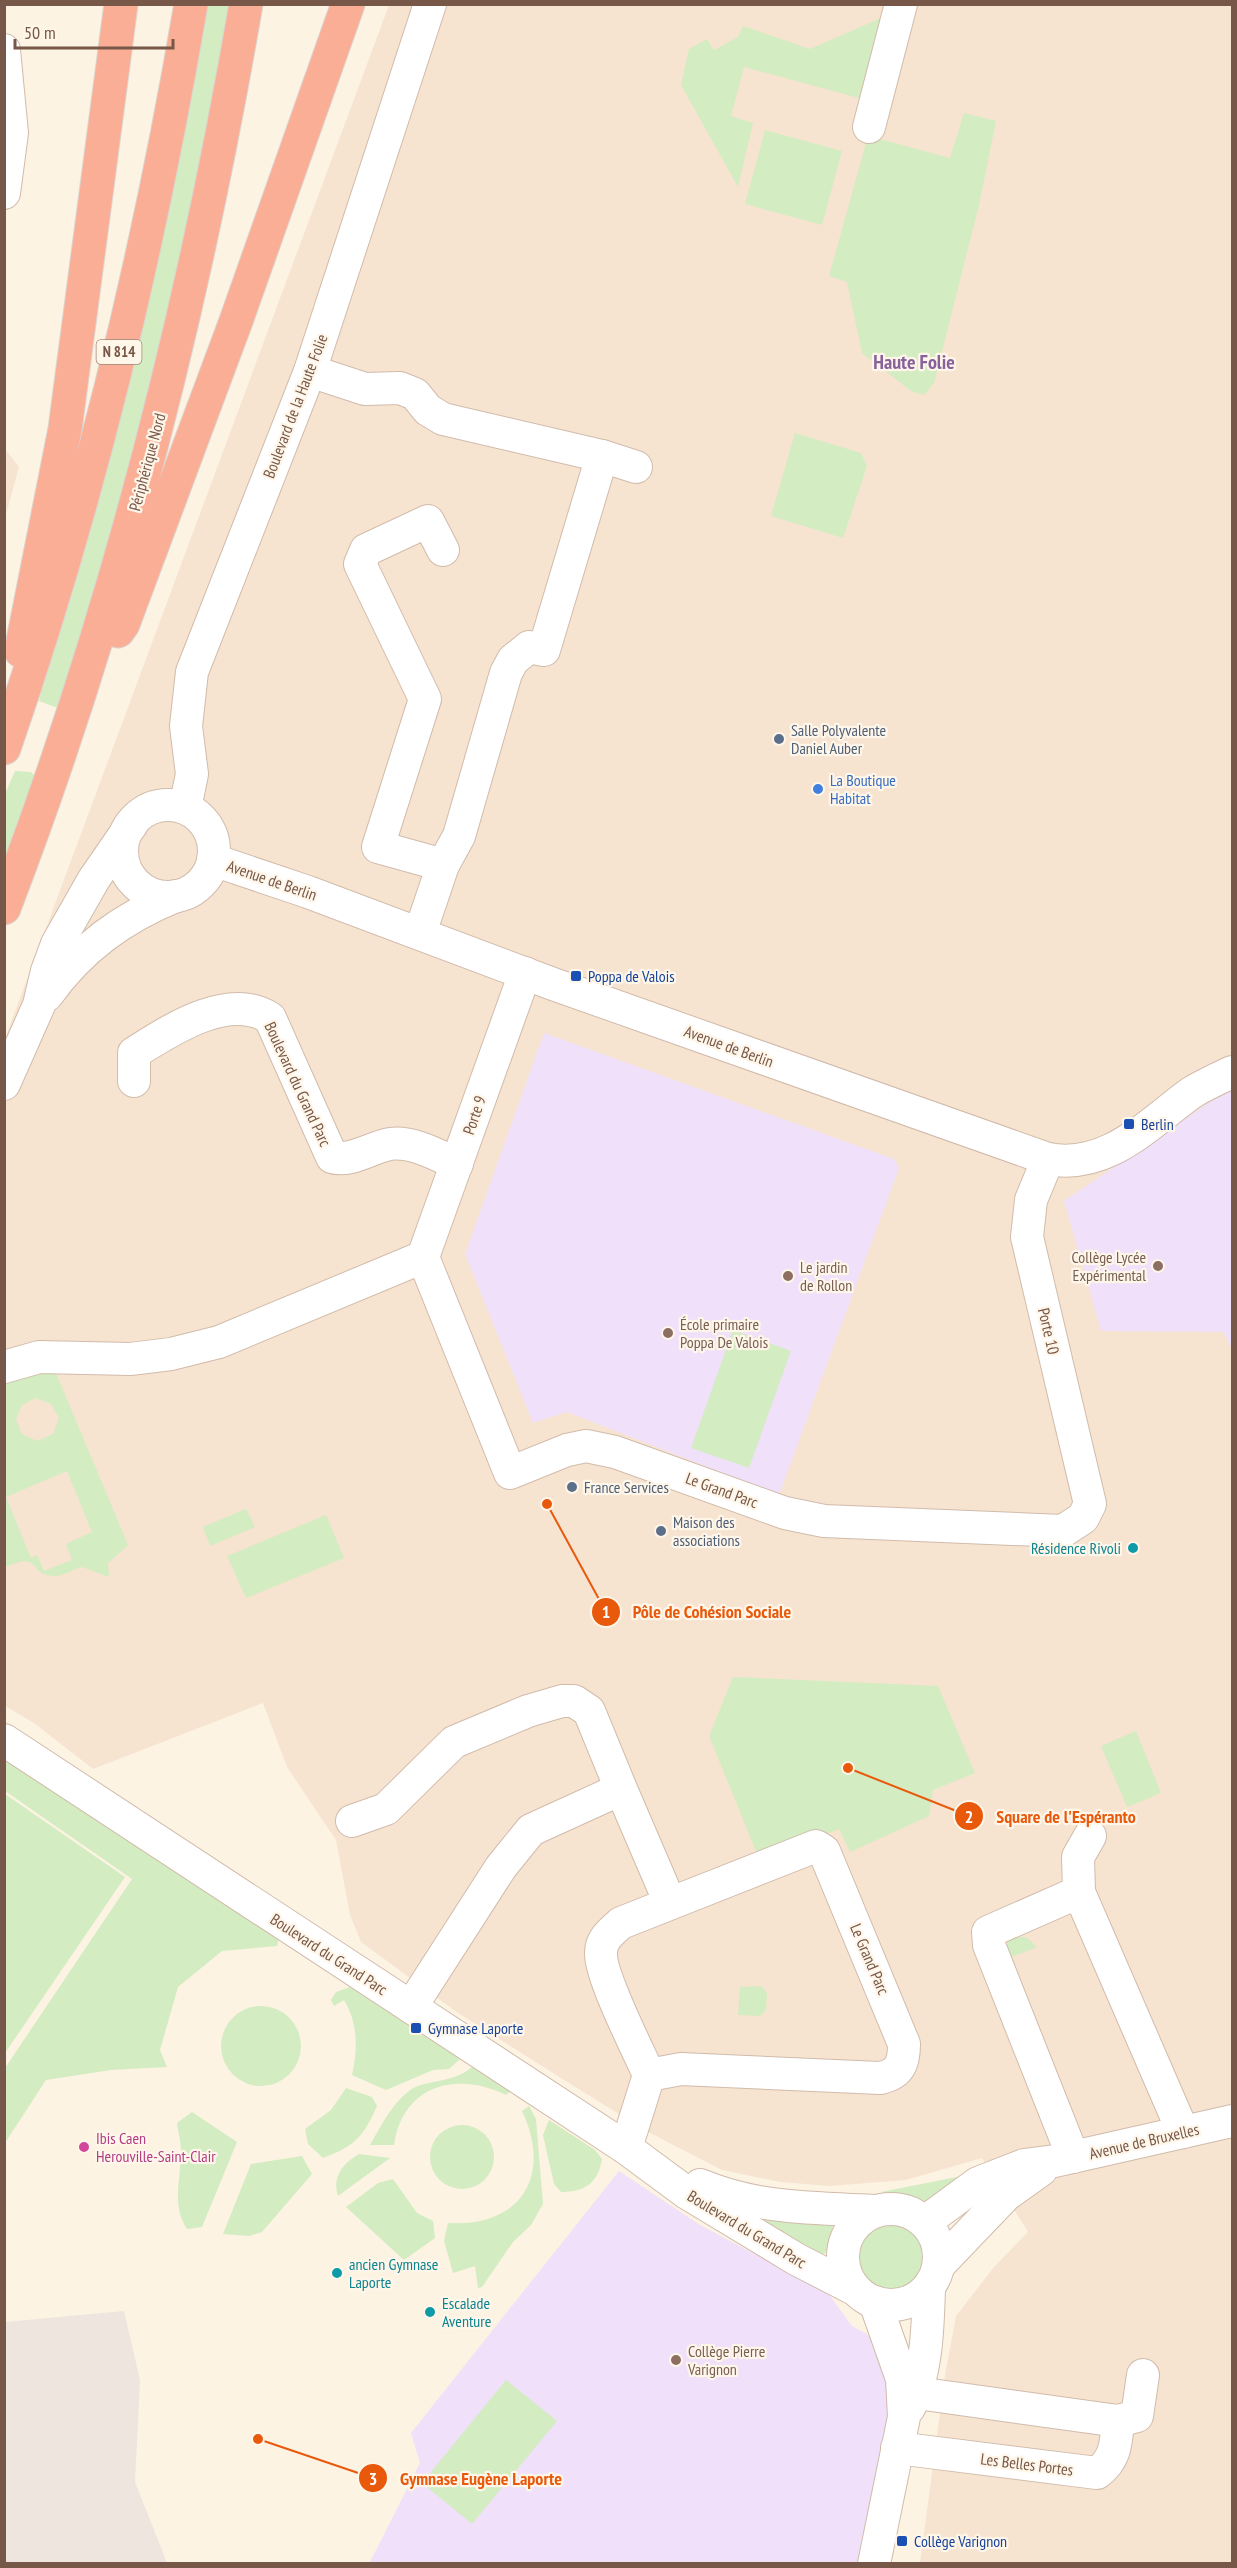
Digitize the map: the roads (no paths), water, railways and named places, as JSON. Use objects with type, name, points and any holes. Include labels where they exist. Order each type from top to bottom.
[{"type":"highway","name":"N 814","points":[[23,694],[20,644],[65,429],[122,4]]},
{"type":"highway","name":"N 814","points":[[4,748],[54,599],[92,468],[155,191],[191,4]]},
{"type":"highway","name":"Périphérique Nord","points":[[4,908],[39,818],[90,668],[137,503],[181,335],[246,4]]},
{"type":"highway","points":[[90,668],[123,624],[236,321],[348,4]]},
{"type":"street","name":"Boulevard de la Haute Folie","points":[[185,808],[192,774],[186,726],[192,672],[310,371],[430,4]]},
{"type":"street","points":[[869,128],[902,4]]},
{"type":"street","points":[[4,50],[12,133],[4,193]]},
{"type":"street","points":[[310,371],[365,389],[400,388],[415,394],[428,410],[443,419],[602,456],[636,467]]},
{"type":"street","points":[[420,933],[443,865],[459,836],[509,666],[530,647],[544,650],[602,456]]},
{"type":"street","points":[[443,550],[428,521],[366,550],[360,564],[425,699],[378,847],[443,865]]},
{"type":"street","points":[[4,1084],[39,1005],[47,970],[57,944],[94,879],[132,824],[146,811],[155,807],[175,806],[195,813],[209,829],[214,850],[213,860],[203,881],[195,888],[137,913],[103,935],[61,976],[39,1005]]},
{"type":"street","points":[[132,824],[123,851],[132,879],[156,895],[176,896]]},
{"type":"street","name":"Avenue de Berlin","points":[[213,860],[1048,1159],[1077,1161],[1114,1150],[1192,1092],[1233,1072]]},
{"type":"street","name":"Porte 9","points":[[423,1257],[525,973]]},
{"type":"street","name":"Boulevard du Grand Parc","points":[[134,1082],[134,1053],[174,1028],[213,1012],[257,1010],[270,1018],[333,1157],[342,1160],[369,1149],[393,1144],[416,1147],[457,1164]]},
{"type":"street","name":"Porte 10","points":[[1048,1159],[1031,1200],[1027,1236],[1090,1504]]},
{"type":"street","points":[[4,1367],[39,1357],[130,1359],[171,1354],[219,1342],[423,1257]]},
{"type":"street","name":"Le Grand Parc","points":[[423,1257],[510,1473],[567,1449],[586,1446],[615,1452],[785,1513],[824,1521],[1064,1531],[1083,1518],[1090,1504]]},
{"type":"street","points":[[352,1821],[386,1809],[453,1742],[528,1711],[562,1701],[574,1701],[589,1711],[670,1903],[621,1923],[605,1936],[601,1953],[604,1972],[649,2075],[634,2153]]},
{"type":"street","name":"Boulevard du Grand Parc","points":[[8,1744],[634,2153],[687,2193],[796,2259],[866,2296]]},
{"type":"street","points":[[411,2007],[501,1867],[531,1830],[621,1789]]},
{"type":"street","points":[[1090,1836],[1078,1857],[1079,1892],[1183,2132]]},
{"type":"street","name":"Le Grand Parc","points":[[649,2075],[681,2069],[880,2078],[891,2075],[903,2064],[904,2044],[824,1851],[816,1846],[670,1903]]},
{"type":"street","points":[[1064,2159],[1058,2119],[989,1945],[988,1932],[1079,1892]]},
{"type":"street","name":"Avenue de Bruxelles","points":[[925,2222],[963,2192],[992,2177],[1024,2165],[1064,2159],[1233,2121]]},
{"type":"street","name":"Boulevard du Grand Parc","points":[[634,2153],[712,2190],[748,2201],[782,2207],[876,2211]]},
{"type":"street","name":"Avenue de Bruxelles","points":[[934,2276],[1006,2195],[1064,2159]]},
{"type":"street","points":[[874,2564],[897,2448],[910,2405],[928,2319],[937,2241],[925,2222],[913,2213],[899,2209],[876,2211],[856,2223],[844,2244],[845,2271],[866,2296],[902,2379],[910,2405]]},
{"type":"street","points":[[866,2296],[900,2304],[916,2298],[934,2276]]},
{"type":"street","points":[[910,2405],[1118,2421],[1137,2416],[1143,2375]]},
{"type":"street","name":"Les Belles Portes","points":[[897,2448],[1097,2473],[1109,2464],[1116,2443],[1118,2421]]},
{"type":"place","name":"Salle Polyvalente Daniel Auber","points":[[779,739]]},
{"type":"place","name":"La Boutique Habitat","points":[[818,789]]},
{"type":"place","name":"Poppa de Valois","points":[[576,976]]},
{"type":"place","name":"Berlin","points":[[1129,1124]]},
{"type":"place","name":"Collège Lycée Expérimental","points":[[1158,1266]]},
{"type":"place","name":"Le jardin de Rollon","points":[[788,1276]]},
{"type":"place","name":"École primaire Poppa De Valois","points":[[668,1333]]},
{"type":"place","name":"France Services","points":[[572,1487]]},
{"type":"place","name":"Pôle de Cohésion Sociale","points":[[547,1504]]},
{"type":"place","name":"Maison des associations","points":[[661,1531]]},
{"type":"place","name":"Résidence Rivoli","points":[[1133,1548]]},
{"type":"place","name":"Square de l'Espéranto","points":[[848,1768]]},
{"type":"place","name":"Gymnase Laporte","points":[[416,2028]]},
{"type":"place","name":"Ibis Caen Herouville-Saint-Clair","points":[[84,2147]]},
{"type":"place","name":"ancien Gymnase Laporte","points":[[337,2273]]},
{"type":"place","name":"Escalade Aventure","points":[[430,2312]]},
{"type":"place","name":"Collège Pierre Varignon","points":[[676,2360]]},
{"type":"place","name":"Gymnase Eugène Laporte","points":[[258,2439]]},
{"type":"place","name":"Collège Varignon","points":[[902,2541]]},
{"type":"district","name":"Haute Folie","points":[[914,362]]}]
